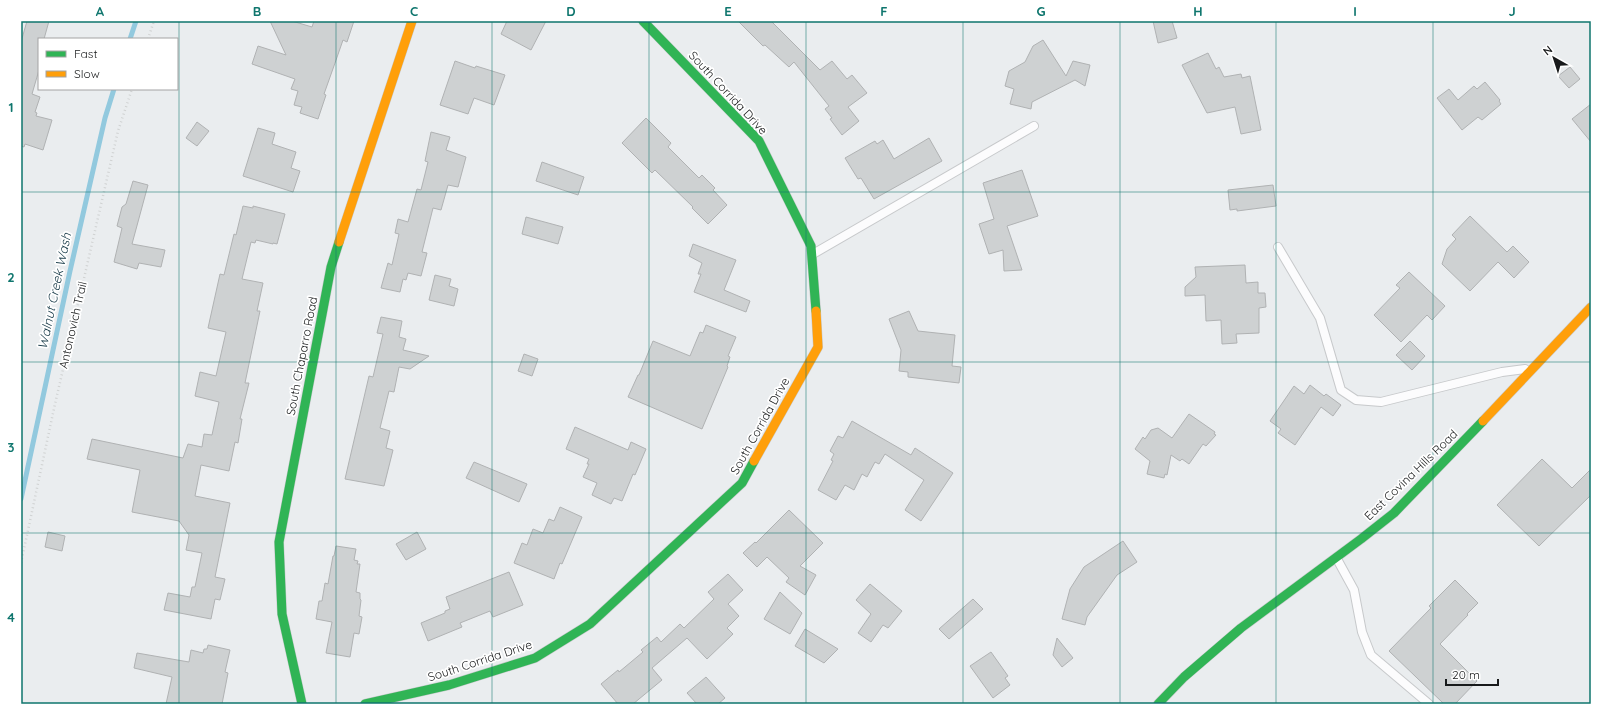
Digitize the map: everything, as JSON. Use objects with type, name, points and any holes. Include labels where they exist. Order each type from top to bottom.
[{"type":"street","name":"South Chaparro Road","points":[[302,704],[282,614],[279,542],[331,267],[412,21]]},
{"type":"street","name":"South Corrida Drive","points":[[366,704],[449,686],[535,658],[590,624],[742,484],[818,348],[811,246],[759,141],[643,21]]},
{"type":"street","name":"East Covina Hills Road","points":[[1158,704],[1178,682],[1258,614],[1337,558],[1391,515],[1450,456],[1530,368],[1591,307]]},
{"type":"lane","points":[[812,255],[1034,126]]},
{"type":"lane","points":[[1278,246],[1320,318],[1340,390],[1356,400],[1380,402],[1502,372],[1530,368]]},
{"type":"lane","points":[[1337,558],[1354,590],[1362,632],[1371,655],[1429,704]]},
{"type":"path","points":[[148,38],[154,21]]},
{"type":"path","name":"Antonovich Trail","points":[[21,563],[55,404],[118,131],[132,90]]},
{"type":"building","points":[[27,21],[49,21],[44,38],[38,38],[38,73],[32,94],[40,97],[35,112],[37,113],[36,116],[52,120],[43,150],[25,144],[24,147],[21,146],[21,42]]},
{"type":"building","points":[[270,21],[292,21],[312,27],[314,21],[354,21],[347,42],[343,40],[324,94],[326,95],[318,119],[300,113],[302,107],[294,105],[298,91],[291,89],[295,79],[252,64],[258,46],[286,55]]},
{"type":"building","points":[[507,21],[546,21],[531,50],[501,34]]},
{"type":"building","points":[[738,21],[771,21],[820,70],[832,61],[847,79],[852,75],[867,93],[848,107],[859,121],[842,135],[830,119],[832,118],[825,109],[829,106],[794,62],[789,67],[765,45],[763,46]]},
{"type":"building","points":[[1153,21],[1172,21],[1177,38],[1158,43]]},
{"type":"building","points":[[1043,40],[1066,76],[1073,61],[1090,65],[1085,86],[1075,80],[1032,102],[1031,109],[1010,104],[1014,89],[1005,86],[1009,71],[1025,62],[1033,46]]},
{"type":"building","points":[[1208,53],[1216,69],[1219,67],[1224,77],[1241,74],[1242,78],[1250,76],[1261,130],[1241,134],[1235,107],[1207,113],[1182,65]]},
{"type":"building","points":[[455,61],[475,68],[476,66],[505,75],[494,105],[474,98],[468,114],[440,105]]},
{"type":"building","points":[[1570,67],[1580,79],[1569,88],[1558,76]]},
{"type":"building","points":[[1485,82],[1500,100],[1499,101],[1501,104],[1482,120],[1478,117],[1462,130],[1437,98],[1449,89],[1458,100],[1474,86],[1477,89]]},
{"type":"building","points":[[1591,104],[1591,142],[1572,119]]},
{"type":"building","points":[[646,118],[671,143],[668,147],[699,178],[702,175],[715,188],[713,190],[727,205],[708,224],[692,208],[693,207],[655,170],[652,173],[622,143]]},
{"type":"building","points":[[197,122],[209,131],[197,146],[186,138]]},
{"type":"building","points":[[258,128],[275,133],[272,144],[296,152],[291,168],[300,171],[293,192],[243,176]]},
{"type":"building","points":[[431,132],[450,137],[446,150],[466,157],[458,187],[448,185],[441,210],[433,208],[422,252],[427,253],[421,276],[408,273],[406,280],[403,279],[400,292],[381,288],[388,263],[392,265],[399,234],[395,233],[398,219],[408,222],[417,189],[421,190],[428,162],[425,161]]},
{"type":"building","points":[[929,138],[942,161],[874,199],[861,178],[858,179],[845,158],[875,141],[877,144],[883,140],[894,159]]},
{"type":"building","points":[[542,162],[584,177],[578,195],[536,181]]},
{"type":"building","points":[[1022,170],[1038,216],[1007,226],[1022,270],[1004,271],[1003,250],[989,254],[979,224],[994,219],[983,183]]},
{"type":"building","points":[[133,181],[148,185],[132,244],[165,250],[161,267],[139,263],[137,269],[114,262],[122,228],[117,226],[122,207],[126,204]]},
{"type":"building","points":[[1273,185],[1276,206],[1237,211],[1237,209],[1230,210],[1228,190]]},
{"type":"building","points":[[243,206],[253,208],[253,206],[285,214],[277,244],[256,240],[255,243],[251,242],[242,279],[263,283],[257,311],[260,311],[245,383],[249,383],[240,419],[242,419],[238,443],[235,442],[229,471],[201,465],[195,496],[230,503],[215,577],[225,579],[220,600],[215,599],[211,619],[164,610],[168,593],[190,597],[192,587],[195,587],[202,553],[186,550],[189,535],[179,521],[132,512],[140,470],[87,459],[92,439],[183,458],[188,444],[202,447],[204,434],[212,435],[219,402],[195,396],[200,372],[216,376],[226,332],[208,328],[220,274],[224,275],[234,234],[236,235]]},
{"type":"building","points":[[1470,216],[1507,252],[1513,246],[1529,262],[1514,278],[1498,262],[1470,291],[1442,264],[1447,249],[1456,239],[1452,235]]},
{"type":"building","points":[[526,217],[563,227],[558,244],[522,234]]},
{"type":"building","points":[[693,244],[736,260],[724,290],[750,301],[746,312],[694,292],[701,274],[698,274],[702,263],[689,256]]},
{"type":"building","points":[[1245,265],[1246,283],[1258,282],[1258,293],[1265,293],[1266,307],[1259,308],[1259,333],[1236,334],[1237,343],[1222,344],[1221,320],[1206,321],[1205,295],[1185,296],[1185,287],[1196,277],[1195,267]]},
{"type":"building","points":[[1409,272],[1445,306],[1432,320],[1427,315],[1401,342],[1374,315],[1400,288],[1396,285]]},
{"type":"building","points":[[435,275],[451,279],[449,286],[458,289],[454,306],[429,300]]},
{"type":"building","points":[[909,311],[918,331],[955,335],[952,366],[961,367],[959,383],[908,377],[908,372],[899,371],[901,350],[889,319]]},
{"type":"building","points":[[381,317],[402,321],[399,337],[406,339],[403,350],[429,356],[410,369],[399,367],[394,392],[389,391],[380,428],[390,431],[386,448],[393,450],[384,486],[345,479],[369,376],[373,377],[383,334],[377,333]]},
{"type":"building","points":[[706,325],[736,337],[728,356],[730,357],[728,367],[702,429],[628,397],[653,341],[690,356],[700,332],[703,333]]},
{"type":"building","points":[[1410,341],[1425,356],[1412,370],[1396,355]]},
{"type":"building","points":[[524,354],[538,359],[532,376],[518,371]]},
{"type":"building","points":[[1310,385],[1324,396],[1326,394],[1341,405],[1333,416],[1321,407],[1295,445],[1278,433],[1281,429],[1270,421],[1294,386],[1304,394]]},
{"type":"building","points":[[1189,414],[1215,432],[1214,434],[1216,435],[1206,446],[1203,444],[1189,464],[1182,459],[1180,461],[1171,455],[1167,475],[1165,474],[1164,478],[1147,474],[1150,461],[1135,449],[1143,437],[1145,439],[1151,430],[1158,428],[1172,438]]},
{"type":"building","points":[[852,421],[911,455],[915,448],[953,473],[921,521],[905,510],[924,480],[885,454],[879,464],[875,462],[867,477],[862,474],[854,490],[845,485],[836,500],[818,490],[833,461],[831,460],[834,454],[830,451],[838,436],[843,438]]},
{"type":"building","points":[[575,427],[628,450],[631,442],[646,449],[635,475],[633,474],[622,501],[614,498],[611,504],[592,495],[597,483],[583,477],[589,464],[587,464],[589,459],[566,449]]},
{"type":"building","points":[[1542,459],[1572,488],[1591,469],[1591,495],[1539,546],[1497,505]]},
{"type":"building","points":[[474,462],[527,484],[519,502],[466,478]]},
{"type":"building","points":[[560,507],[582,517],[554,579],[514,563],[522,543],[527,545],[533,529],[543,533],[549,519],[554,521]]},
{"type":"building","points":[[789,510],[823,543],[800,566],[816,575],[805,595],[786,582],[789,578],[767,557],[757,567],[743,553],[755,542],[756,543]]},
{"type":"building","points":[[48,532],[65,536],[62,551],[45,547]]},
{"type":"building","points":[[417,532],[426,549],[406,560],[396,544]]},
{"type":"building","points":[[1123,541],[1137,562],[1117,575],[1087,617],[1085,625],[1062,619],[1070,589],[1084,567]]},
{"type":"building","points":[[336,546],[356,549],[354,560],[358,561],[357,564],[360,564],[356,592],[360,593],[361,600],[359,616],[362,617],[359,634],[354,633],[350,657],[326,653],[332,622],[316,619],[319,601],[322,601],[325,583],[328,584]]},
{"type":"building","points":[[509,572],[523,605],[493,617],[490,611],[460,623],[462,627],[428,641],[421,623],[445,613],[445,611],[450,609],[446,597]]},
{"type":"building","points":[[728,574],[743,590],[728,604],[739,616],[727,628],[733,634],[707,659],[687,638],[652,668],[662,680],[633,704],[618,704],[601,684],[618,670],[619,672],[643,652],[641,650],[657,637],[661,642],[680,624],[684,628],[714,599],[708,592]]},
{"type":"building","points":[[1455,580],[1478,603],[1440,644],[1477,681],[1455,704],[1444,704],[1389,651],[1431,608],[1429,606]]},
{"type":"building","points":[[870,584],[902,611],[888,628],[883,625],[871,642],[858,633],[871,614],[856,600]]},
{"type":"building","points":[[780,592],[802,613],[790,634],[764,619]]},
{"type":"building","points":[[973,599],[983,609],[949,639],[939,629]]},
{"type":"building","points":[[805,629],[838,649],[824,663],[795,646]]},
{"type":"building","points":[[1057,638],[1073,658],[1062,667],[1053,655]]},
{"type":"building","points":[[208,645],[230,650],[225,672],[228,673],[222,704],[166,704],[172,677],[134,668],[137,653],[189,662],[191,650],[203,653],[204,649],[207,649]]},
{"type":"building","points":[[991,652],[1008,676],[1005,678],[1010,685],[993,698],[970,666]]},
{"type":"building","points":[[706,677],[725,698],[718,704],[697,704],[687,693]]},
{"type":"waterway","name":"Walnut Creek Wash","points":[[130,38],[136,21]]},
{"type":"waterway","name":"Walnut Creek Wash","points":[[21,499],[70,271],[105,118],[114,90]]},
{"type":"traffic: fast","points":[[643,21],[759,141],[811,246],[816,311]]},
{"type":"traffic: fast","points":[[302,704],[282,614],[279,542],[331,267],[339,242]]},
{"type":"traffic: fast","points":[[1158,704],[1184,677],[1241,628],[1394,513],[1483,421]]},
{"type":"traffic: fast","points":[[365,704],[449,685],[535,658],[590,624],[742,483],[754,461]]},
{"type":"traffic: slow","points":[[339,242],[412,21]]},
{"type":"traffic: slow","points":[[1483,421],[1591,307]]},
{"type":"traffic: slow","points":[[754,461],[818,347],[816,311]]}]
